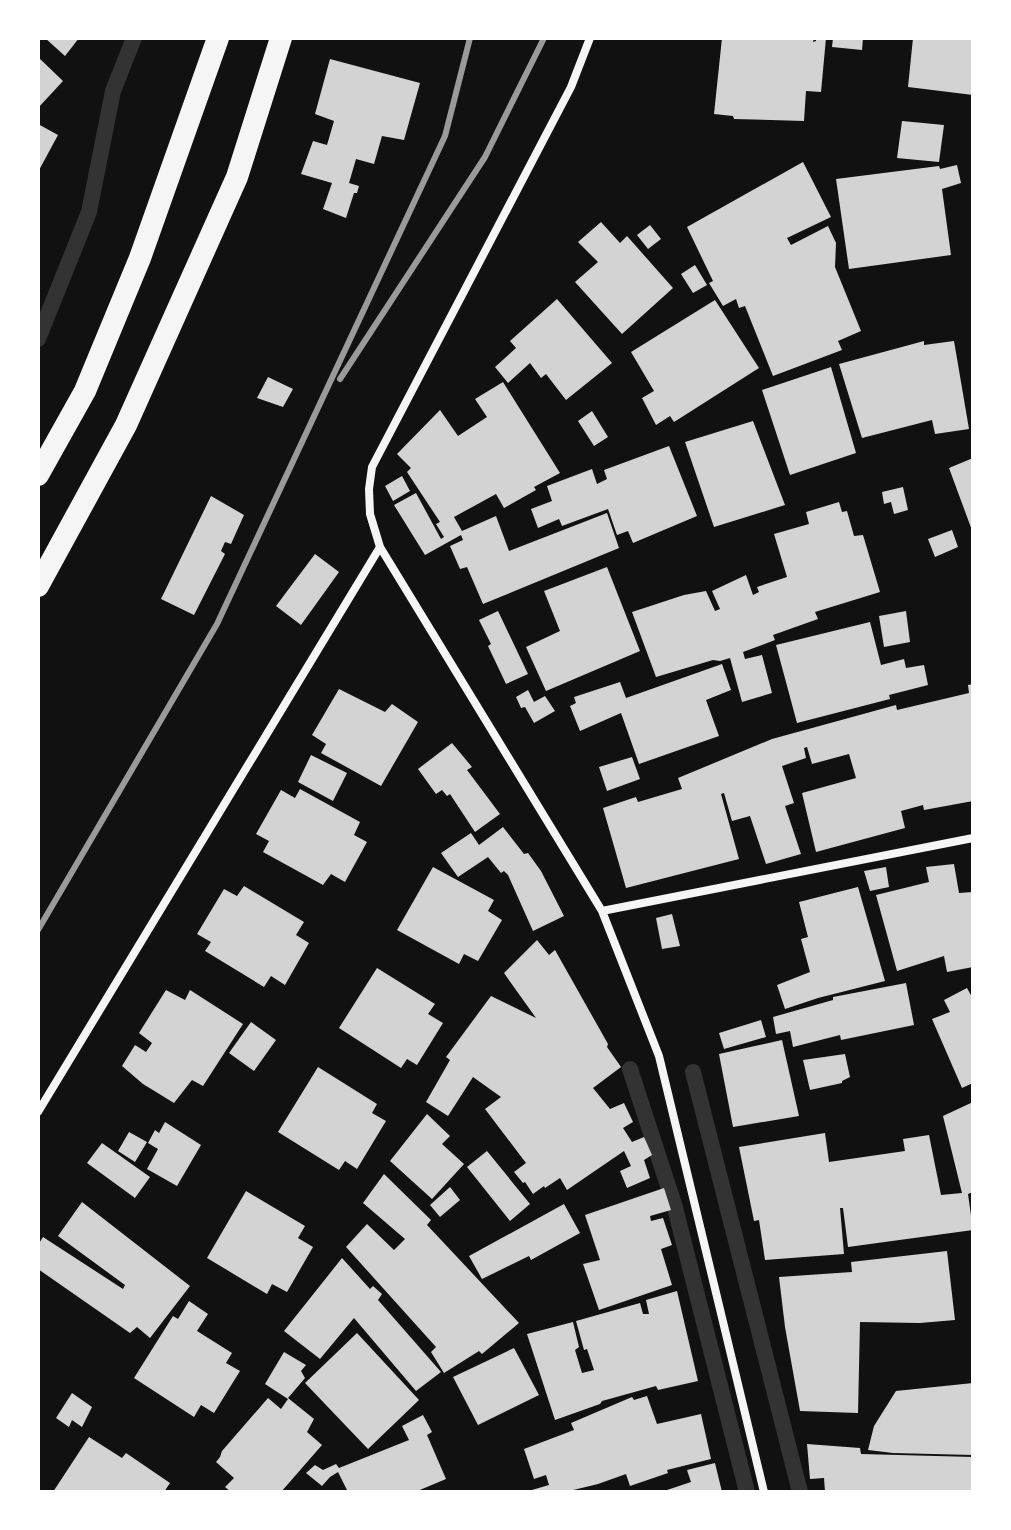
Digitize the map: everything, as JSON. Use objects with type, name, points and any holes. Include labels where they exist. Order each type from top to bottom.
[{"type":"highway","points":[[38,475],[85,391],[134,271],[218,38]]},
{"type":"highway","points":[[38,586],[126,425],[237,177],[281,38]]},
{"type":"street","points":[[590,38],[571,87],[372,467],[370,514],[380,547],[602,911],[659,1056],[764,1492]]},
{"type":"street","points":[[38,1112],[380,547]]},
{"type":"street","points":[[602,911],[973,838]]},
{"type":"building","points":[[45,38],[79,38],[65,56]]},
{"type":"building","points":[[722,38],[814,38],[813,42],[816,38],[826,38],[821,92],[806,91],[804,121],[734,119],[733,116],[714,114]]},
{"type":"building","points":[[833,38],[863,38],[862,50],[832,47]]},
{"type":"building","points":[[913,38],[973,38],[973,95],[908,87]]},
{"type":"building","points":[[38,57],[63,81],[38,108]]},
{"type":"building","points":[[330,59],[420,83],[404,140],[382,136],[374,164],[356,159],[349,183],[359,186],[346,218],[323,209],[332,183],[301,174],[313,141],[327,145],[334,121],[315,114]]},
{"type":"building","points":[[902,121],[944,125],[939,162],[897,158]]},
{"type":"building","points":[[38,124],[58,135],[38,172]]},
{"type":"building","points":[[803,162],[831,217],[787,238],[791,245],[828,226],[836,243],[835,267],[861,331],[838,341],[842,350],[773,376],[745,306],[739,308],[736,299],[723,306],[709,283],[713,281],[687,227]]},
{"type":"building","points":[[957,165],[961,183],[942,189],[951,255],[849,269],[836,179]]},
{"type":"building","points":[[601,222],[620,243],[627,236],[673,288],[622,334],[575,282],[598,262],[578,242]]},
{"type":"building","points":[[650,225],[661,239],[648,249],[637,235]]},
{"type":"building","points":[[695,265],[707,285],[693,293],[681,274]]},
{"type":"building","points":[[557,299],[612,363],[566,400],[546,374],[541,378],[530,363],[508,383],[495,367],[516,348],[510,341]]},
{"type":"building","points":[[715,300],[759,368],[674,422],[670,416],[656,425],[642,398],[654,391],[631,352]]},
{"type":"building","points":[[924,341],[924,345],[954,341],[969,429],[935,434],[932,420],[862,438],[839,364]]},
{"type":"building","points":[[831,367],[856,453],[790,475],[762,390]]},
{"type":"building","points":[[268,377],[293,389],[283,407],[257,398]]},
{"type":"building","points":[[503,382],[560,473],[504,508],[496,494],[454,517],[462,531],[496,516],[509,551],[607,513],[619,548],[483,604],[467,567],[460,569],[450,546],[463,540],[461,535],[425,555],[394,505],[416,493],[441,539],[444,537],[436,524],[440,522],[407,472],[411,468],[397,454],[440,410],[458,436],[487,417],[475,399]]},
{"type":"building","points":[[592,411],[608,437],[594,446],[578,421]]},
{"type":"building","points":[[753,421],[785,505],[714,527],[685,442]]},
{"type":"building","points":[[669,446],[697,516],[633,543],[628,531],[617,535],[608,509],[562,526],[559,519],[538,528],[531,509],[552,501],[547,486],[592,469],[597,484],[607,479],[604,470]]},
{"type":"building","points":[[973,458],[973,533],[949,468]]},
{"type":"building","points":[[402,476],[410,491],[393,501],[385,486]]},
{"type":"building","points":[[903,487],[908,510],[894,514],[891,502],[884,504],[882,492]]},
{"type":"building","points":[[211,496],[244,515],[231,544],[225,542],[221,551],[225,554],[194,615],[161,599]]},
{"type":"building","points":[[839,502],[842,512],[847,511],[854,536],[863,535],[880,592],[815,612],[818,619],[773,635],[775,640],[743,652],[745,659],[762,655],[772,693],[742,702],[730,658],[656,677],[632,612],[706,591],[715,611],[720,609],[712,591],[746,575],[753,595],[759,592],[757,587],[787,577],[774,534],[809,524],[806,512]]},
{"type":"building","points":[[952,530],[958,547],[935,557],[928,539]]},
{"type":"building","points":[[315,554],[339,572],[301,625],[276,606]]},
{"type":"building","points":[[607,567],[640,651],[546,691],[526,647],[560,631],[544,591]]},
{"type":"building","points":[[498,611],[528,674],[506,684],[479,620]]},
{"type":"building","points":[[906,611],[910,642],[884,647],[879,616]]},
{"type":"building","points":[[870,622],[881,665],[904,659],[906,668],[924,665],[928,685],[889,695],[890,699],[797,723],[776,645]]},
{"type":"building","points":[[722,664],[731,690],[706,700],[719,736],[639,764],[621,713],[580,731],[570,706],[576,703],[574,697],[620,682],[626,698]]},
{"type":"building","points":[[973,684],[973,801],[924,810],[923,805],[901,811],[905,828],[816,852],[802,793],[856,778],[849,754],[812,764],[807,747],[804,748],[806,758],[782,766],[794,803],[785,806],[801,854],[766,864],[750,816],[732,821],[724,793],[721,794],[739,859],[626,888],[603,808],[636,797],[638,802],[682,789],[678,778],[772,739],[896,705],[897,710],[969,693],[968,685]]},
{"type":"building","points":[[339,689],[385,712],[392,704],[418,722],[381,786],[321,753],[326,744],[312,735]]},
{"type":"building","points":[[528,690],[534,702],[545,696],[555,711],[534,723],[516,697]]},
{"type":"building","points":[[452,743],[472,767],[467,770],[500,814],[475,832],[450,794],[447,796],[442,790],[436,794],[418,769]]},
{"type":"building","points":[[311,755],[347,773],[333,801],[298,782]]},
{"type":"building","points":[[632,757],[640,779],[607,791],[599,767]]},
{"type":"building","points":[[300,789],[360,822],[354,835],[367,842],[345,882],[331,874],[323,885],[263,852],[269,841],[256,834],[281,790],[295,798]]},
{"type":"building","points":[[503,827],[541,871],[564,916],[533,931],[508,875],[504,871],[501,873],[488,857],[458,877],[441,853],[471,833],[479,845]]},
{"type":"building","points":[[954,864],[959,893],[973,892],[973,967],[947,972],[944,956],[897,971],[876,895],[929,882],[926,867]]},
{"type":"building","points":[[433,867],[494,900],[488,911],[502,920],[478,961],[464,954],[459,964],[397,930]]},
{"type":"building","points":[[886,867],[889,887],[870,891],[864,871]]},
{"type":"building","points":[[244,886],[304,922],[296,935],[309,943],[285,985],[271,976],[264,987],[205,951],[211,942],[197,934],[224,889],[237,896]]},
{"type":"building","points":[[858,887],[885,981],[785,1009],[777,985],[810,972],[801,939],[808,937],[799,902]]},
{"type":"building","points":[[672,914],[680,946],[662,949],[656,918]]},
{"type":"building","points":[[537,940],[549,955],[555,950],[621,1067],[593,1088],[610,1109],[624,1103],[633,1122],[623,1128],[632,1142],[644,1137],[652,1155],[644,1160],[650,1178],[627,1188],[620,1171],[631,1166],[624,1151],[567,1190],[560,1178],[533,1194],[514,1172],[526,1163],[485,1109],[501,1097],[473,1077],[448,1116],[426,1102],[450,1060],[446,1057],[491,996],[536,1018],[504,973]]},
{"type":"building","points":[[377,968],[435,1004],[428,1014],[443,1023],[417,1065],[407,1059],[401,1068],[339,1028]]},
{"type":"building","points":[[906,983],[914,1025],[841,1040],[840,1035],[793,1047],[790,1031],[776,1034],[773,1017],[833,1000],[833,997]]},
{"type":"building","points":[[967,988],[973,999],[973,1083],[962,1088],[932,1019],[950,1012],[944,1000]]},
{"type":"building","points":[[166,990],[185,1000],[190,990],[243,1024],[203,1086],[192,1080],[174,1103],[143,1084],[122,1066],[135,1045],[146,1052],[152,1043],[139,1033]]},
{"type":"building","points":[[761,1020],[766,1037],[724,1049],[719,1033]]},
{"type":"building","points":[[251,1022],[276,1040],[254,1071],[229,1053]]},
{"type":"building","points":[[782,1040],[799,1116],[733,1127],[719,1054]]},
{"type":"building","points":[[845,1054],[850,1077],[842,1083],[810,1090],[803,1060]]},
{"type":"building","points":[[318,1067],[377,1104],[372,1113],[386,1121],[357,1169],[345,1161],[339,1170],[278,1132]]},
{"type":"building","points":[[973,1102],[973,1192],[968,1194],[973,1230],[848,1247],[843,1208],[840,1208],[844,1254],[765,1260],[759,1220],[754,1221],[739,1147],[825,1133],[829,1162],[905,1151],[903,1139],[929,1135],[941,1195],[962,1193],[943,1116]]},
{"type":"building","points":[[427,1114],[450,1136],[442,1144],[464,1164],[432,1199],[390,1161]]},
{"type":"building","points":[[165,1122],[201,1145],[177,1186],[147,1169],[158,1149],[148,1143],[155,1130],[159,1133]]},
{"type":"building","points":[[129,1132],[147,1142],[135,1162],[118,1151]]},
{"type":"building","points":[[102,1143],[150,1177],[135,1198],[87,1163]]},
{"type":"building","points":[[487,1151],[530,1204],[510,1221],[467,1167]]},
{"type":"building","points":[[384,1174],[431,1220],[427,1225],[519,1323],[482,1354],[479,1351],[444,1373],[431,1352],[436,1347],[346,1247],[367,1224],[394,1250],[405,1239],[363,1203]]},
{"type":"building","points":[[450,1187],[460,1200],[440,1217],[430,1205]]},
{"type":"building","points":[[664,1188],[671,1210],[650,1216],[651,1221],[663,1218],[672,1245],[661,1249],[672,1285],[599,1310],[583,1264],[600,1260],[585,1215]]},
{"type":"building","points":[[246,1191],[305,1226],[298,1238],[313,1247],[287,1292],[272,1284],[267,1294],[207,1258]]},
{"type":"building","points":[[82,1202],[190,1286],[150,1338],[137,1327],[130,1333],[38,1269],[38,1245],[43,1237],[123,1289],[125,1285],[58,1236]]},
{"type":"building","points":[[564,1204],[580,1233],[531,1260],[529,1256],[482,1279],[469,1256]]},
{"type":"building","points":[[947,1251],[955,1320],[860,1322],[858,1413],[800,1411],[779,1277],[852,1272],[851,1262]]},
{"type":"building","points":[[342,1258],[370,1289],[373,1286],[382,1294],[378,1300],[441,1372],[416,1391],[354,1318],[320,1359],[284,1331]]},
{"type":"building","points":[[677,1291],[698,1381],[658,1390],[656,1386],[602,1401],[555,1420],[527,1334],[573,1322],[579,1347],[575,1350],[582,1373],[594,1370],[587,1349],[584,1350],[576,1321],[640,1303],[643,1314],[649,1314],[646,1300]]},
{"type":"building","points":[[189,1301],[208,1314],[197,1331],[232,1353],[226,1363],[240,1371],[214,1413],[201,1405],[194,1417],[134,1378],[173,1316],[178,1319]]},
{"type":"building","points":[[357,1333],[419,1400],[368,1449],[305,1383]]},
{"type":"building","points":[[514,1348],[539,1395],[478,1425],[453,1377]]},
{"type":"building","points":[[284,1352],[306,1365],[301,1371],[305,1378],[288,1398],[314,1419],[307,1432],[322,1445],[281,1492],[231,1492],[225,1487],[234,1478],[216,1462],[268,1398],[281,1409],[288,1399],[265,1384]]},
{"type":"building","points":[[973,1383],[973,1455],[868,1450],[874,1426],[896,1391]]},
{"type":"building","points":[[72,1393],[92,1407],[82,1427],[72,1420],[69,1427],[56,1418]]},
{"type":"building","points":[[647,1396],[657,1424],[701,1414],[711,1459],[667,1470],[668,1473],[630,1486],[626,1474],[565,1492],[525,1492],[549,1485],[546,1475],[534,1479],[524,1449],[574,1430],[571,1423],[632,1397],[634,1400]]},
{"type":"building","points":[[423,1415],[432,1432],[427,1435],[446,1479],[415,1492],[348,1492],[338,1472],[322,1486],[306,1473],[315,1465],[323,1470],[336,1464],[339,1468],[409,1440],[402,1426]]},
{"type":"building","points":[[89,1437],[122,1458],[126,1453],[170,1483],[164,1492],[53,1492]]},
{"type":"building","points":[[807,1444],[860,1448],[861,1454],[973,1457],[973,1492],[825,1492],[824,1478],[810,1479]]},
{"type":"building","points":[[715,1463],[722,1492],[661,1492],[691,1482],[687,1470]]},
{"type":"waterway","points":[[38,339],[89,212],[113,91],[134,38]]},
{"type":"waterway","points":[[630,1069],[674,1204],[747,1492]]},
{"type":"waterway","points":[[693,1072],[800,1492]]},
{"type":"railway","points":[[38,930],[217,624],[445,136],[470,38]]},
{"type":"railway","points":[[340,379],[485,157],[544,38]]}]
